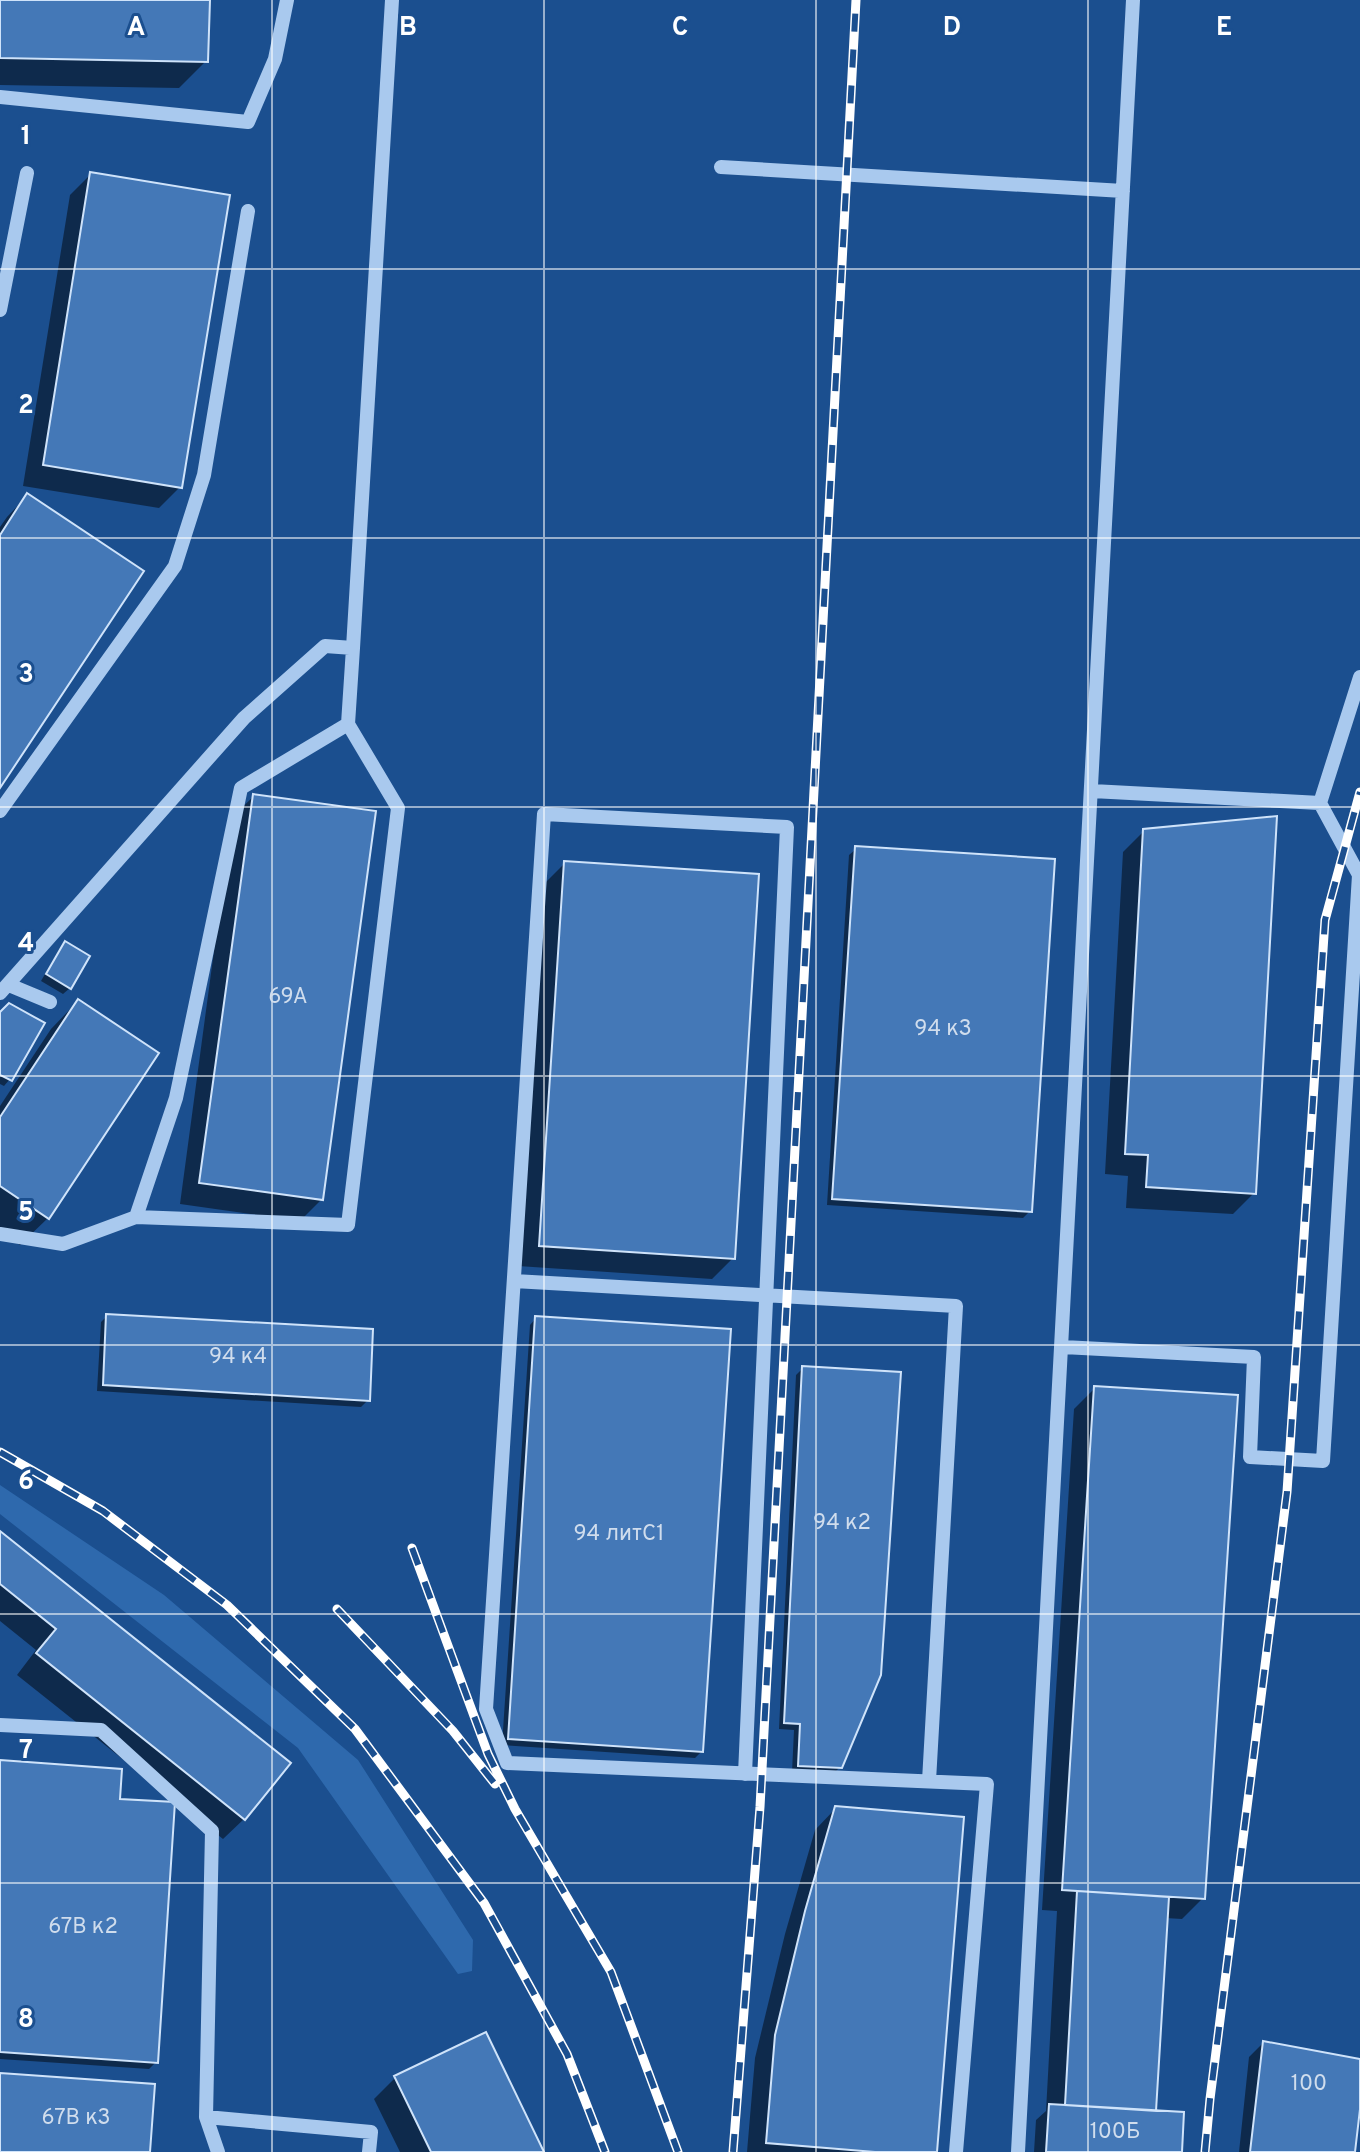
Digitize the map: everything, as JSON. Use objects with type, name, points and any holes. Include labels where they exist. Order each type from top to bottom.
[{"type":"lane","points":[[0,97],[248,122],[275,59],[287,0]]},
{"type":"lane","points":[[0,1234],[63,1244],[136,1217],[348,1225],[398,808],[348,724],[392,0]]},
{"type":"lane","points":[[1018,2152],[1133,0]]},
{"type":"lane","points":[[721,167],[1123,191]]},
{"type":"lane","points":[[0,310],[27,173]]},
{"type":"lane","points":[[0,811],[175,566],[204,475],[248,211]]},
{"type":"lane","points":[[50,1002],[5,989],[244,718],[325,646],[353,648]]},
{"type":"lane","points":[[1063,1347],[1254,1357],[1250,1457],[1323,1461],[1359,875],[1320,803],[1360,677]]},
{"type":"lane","points":[[136,1217],[176,1098],[241,788],[348,724]]},
{"type":"lane","points":[[1092,791],[1320,803]]},
{"type":"lane","points":[[745,1774],[787,827],[544,814],[486,1709],[507,1763],[745,1774],[987,1784],[956,2152]]},
{"type":"lane","points":[[514,1281],[956,1306],[929,1781]]},
{"type":"lane","points":[[0,1725],[101,1730],[212,1831],[206,2117],[218,2152]]},
{"type":"lane","points":[[206,2117],[371,2132],[369,2152]]},
{"type":"shaded area","points":[[0,1485],[164,1595],[358,1760],[473,1940],[472,1971],[458,1974],[298,1748],[0,1514]]},
{"type":"building","points":[[0,0],[210,0],[208,62],[0,58]]},
{"type":"building","points":[[90,172],[230,195],[182,488],[43,465]]},
{"type":"building","points":[[27,493],[144,571],[0,788],[0,535]]},
{"type":"building","points":[[253,794],[376,811],[323,1200],[199,1183]]},
{"type":"building","points":[[1277,816],[1256,1194],[1146,1187],[1148,1155],[1125,1154],[1143,829]]},
{"type":"building","points":[[855,846],[1055,859],[1032,1212],[832,1199]]},
{"type":"building","points":[[564,861],[759,874],[735,1259],[539,1246]]},
{"type":"building","points":[[65,941],[90,956],[71,989],[46,974]]},
{"type":"building","points":[[78,999],[159,1053],[49,1219],[0,1186],[0,1117]]},
{"type":"building","points":[[9,1003],[45,1023],[12,1081],[0,1075],[0,1012]]},
{"type":"building","points":[[106,1314],[373,1329],[370,1401],[103,1385]]},
{"type":"building","points":[[535,1316],[731,1329],[703,1752],[508,1739]]},
{"type":"building","points":[[802,1366],[901,1372],[881,1675],[842,1768],[798,1766],[800,1724],[784,1723]]},
{"type":"building","points":[[1094,1386],[1238,1395],[1205,1899],[1062,1890]]},
{"type":"building","points":[[0,1531],[291,1763],[245,1820],[36,1653],[56,1629],[0,1584]]},
{"type":"building","points":[[0,1760],[122,1769],[120,1799],[175,1802],[158,2063],[0,2052]]},
{"type":"building","points":[[835,1806],[964,1817],[937,2152],[875,2152],[766,2143],[775,2035],[805,1911]]},
{"type":"building","points":[[1077,1891],[1169,1897],[1156,2111],[1065,2105]]},
{"type":"building","points":[[486,2032],[544,2152],[431,2152],[394,2076]]},
{"type":"building","points":[[1263,2041],[1360,2059],[1360,2109],[1355,2152],[1250,2152]]},
{"type":"building","points":[[0,2073],[155,2084],[150,2152],[0,2152]]},
{"type":"building","points":[[1049,2104],[1184,2112],[1182,2152],[1046,2152]]},
{"type":"railway","points":[[733,2152],[760,1807],[856,0]]},
{"type":"railway","points":[[1205,2152],[1287,1492],[1325,920],[1360,792]]},
{"type":"railway","points":[[0,1452],[103,1511],[227,1605],[355,1729],[484,1903],[567,2054],[605,2152]]},
{"type":"railway","points":[[412,1548],[488,1754],[515,1809],[611,1972],[678,2152]]},
{"type":"railway","points":[[337,1609],[453,1731],[495,1784]]}]
